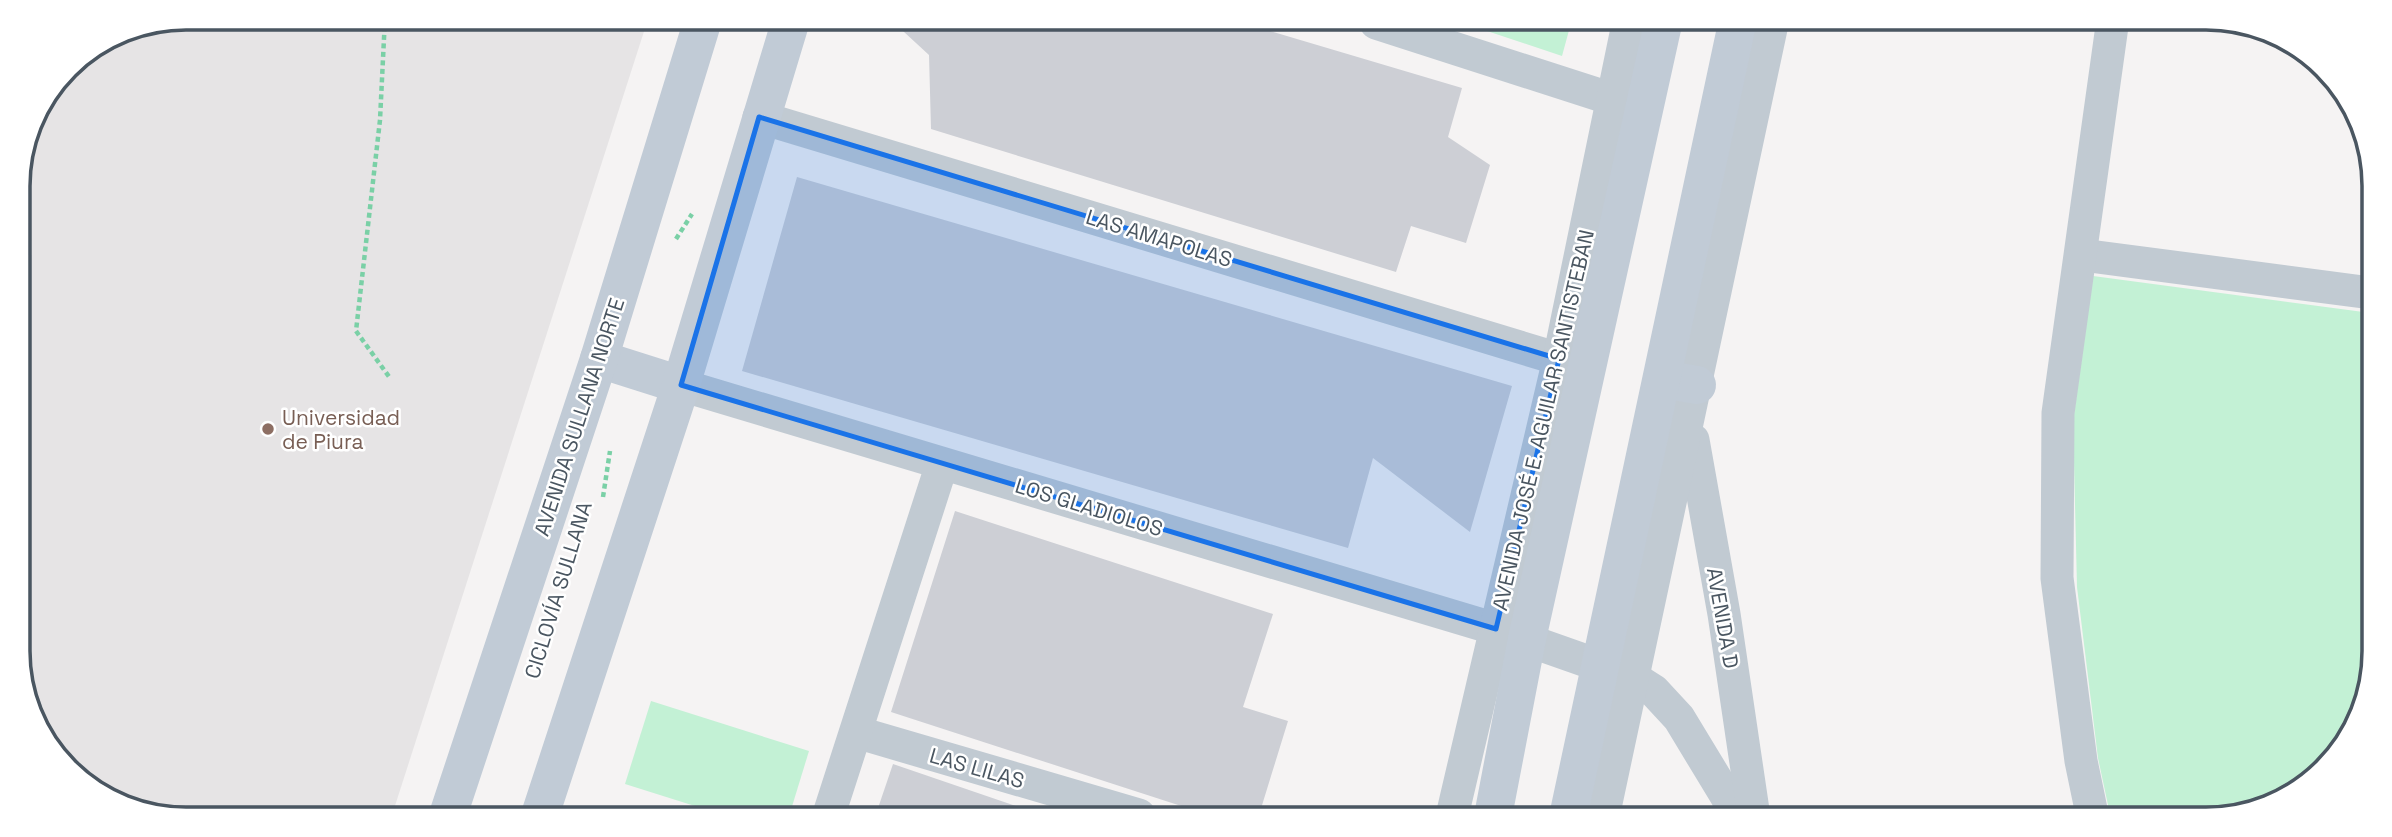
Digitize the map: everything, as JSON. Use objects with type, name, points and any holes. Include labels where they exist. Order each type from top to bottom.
[{"type":"main road","name":"AVENIDA SULLANA NORTE","points":[[451,807],[598,359],[700,30]]},
{"type":"main road","points":[[543,807],[681,385],[788,30]]},
{"type":"main road","name":"AVENIDA JOSÉ E. AGUILAR SANTISTEBAN","points":[[1494,807],[1512,634],[1661,30]]},
{"type":"main road","points":[[1572,807],[1617,671],[1683,394],[1736,30]]},
{"type":"main road","points":[[598,359],[681,385]]},
{"type":"street","points":[[1399,30],[1612,99]]},
{"type":"street","name":"AVENIDA JOSÉ E. AGUILAR SANTISTEBAN","points":[[1455,807],[1512,634],[1559,359],[1627,30]]},
{"type":"street","points":[[1683,394],[1771,30]]},
{"type":"street","points":[[2091,807],[2081,761],[2057,578],[2058,413],[2111,30]]},
{"type":"street","name":"LAS AMAPOLAS","points":[[760,117],[1559,359]]},
{"type":"street","points":[[2082,256],[2362,292]]},
{"type":"street","points":[[681,385],[1512,634],[1617,671],[1654,691],[1679,718],[1733,807]]},
{"type":"street","name":"LOS GLADIOLOS","points":[[681,385],[1512,634]]},
{"type":"street","name":"AVENIDA D","points":[[1683,394],[1724,614],[1753,807]]},
{"type":"street","points":[[832,807],[942,464]]},
{"type":"street","points":[[1604,807],[1617,671]]},
{"type":"street","name":"LAS LILAS","points":[[856,732],[1112,807]]},
{"type":"path","points":[[384,30],[380,120],[356,331],[390,378]]},
{"type":"path","points":[[674,243],[696,208]]},
{"type":"path","name":"CICLOVÍA SULLANA","points":[[602,507],[612,440]]},
{"type":"highlighted area","points":[[759,117],[1559,359],[1496,629],[681,385]]},
{"type":"shaded area","name":"Universidad de Piura","points":[[644,30],[395,807],[165,806],[135,799],[99,781],[68,754],[46,721],[38,702],[30,662],[30,175],[35,145],[56,99],[75,75],[107,51],[135,38],[165,31]]},
{"type":"green space","points":[[1484,30],[1569,30],[1562,56]]},
{"type":"green space","points":[[2093,276],[2362,312],[2362,662],[2359,682],[2350,711],[2330,746],[2317,762],[2276,791],[2257,799],[2217,807],[2108,807],[2098,758],[2077,587],[2073,421]]},
{"type":"green space","points":[[651,701],[809,751],[792,807],[698,807],[625,784]]},
{"type":"building","points":[[902,30],[1267,30],[1462,88],[1448,137],[1490,165],[1466,243],[1411,226],[1396,272],[931,129],[929,55]]},
{"type":"building","points":[[797,177],[1512,386],[1470,532],[1373,458],[1348,548],[742,371]]},
{"type":"building","points":[[955,511],[1273,614],[1243,707],[1288,721],[1261,807],[1184,807],[891,712]]},
{"type":"building","points":[[893,764],[1019,807],[878,807]]},
{"type":"place","name":"Universidad de Piura","points":[[268,429]]}]
